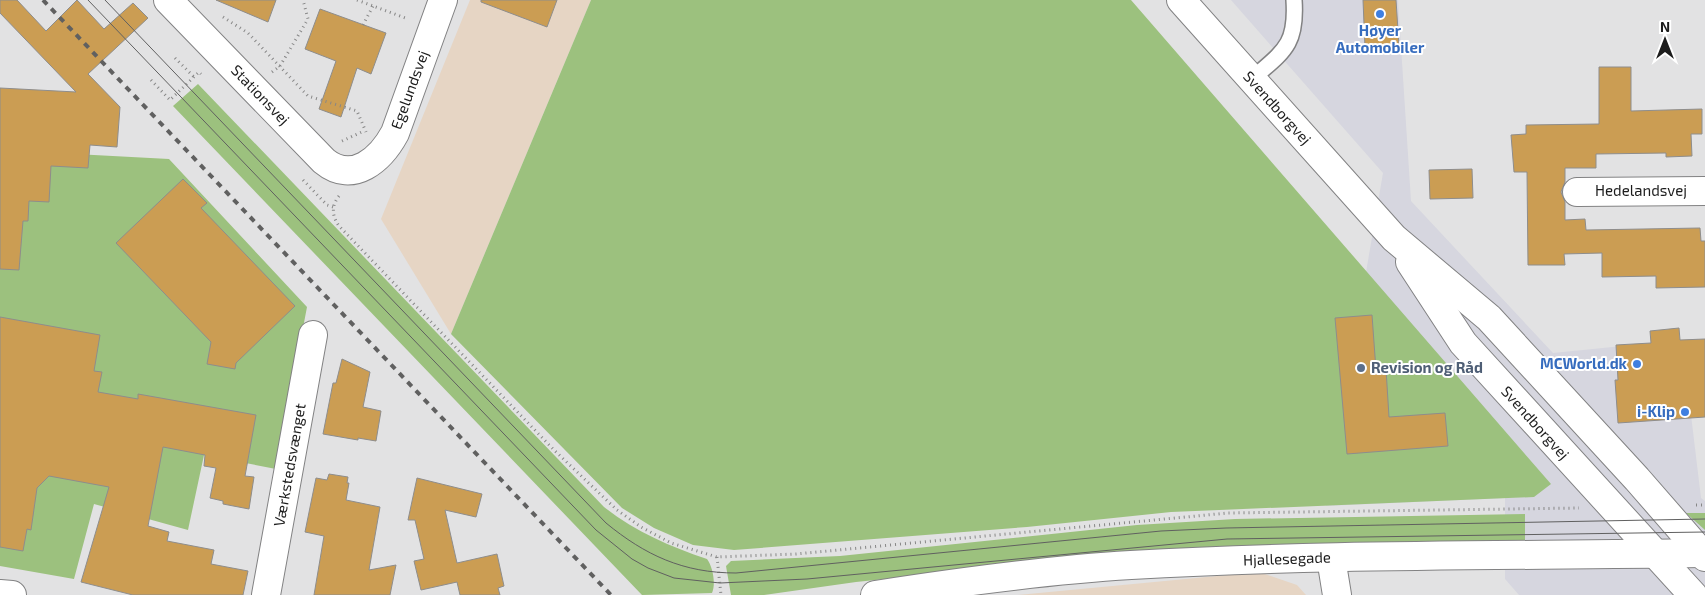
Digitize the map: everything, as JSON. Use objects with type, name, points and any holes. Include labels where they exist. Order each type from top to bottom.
[{"type":"street","name":"Stationsvej","points":[[168,0],[324,161],[340,170],[356,170]]},
{"type":"street","name":"Egelundsvej","points":[[356,170],[371,163],[388,145],[443,0]]},
{"type":"street","name":"Svendborgvej","points":[[1181,0],[1394,238],[1489,318],[1704,554]]},
{"type":"street","name":"Hedelandsvej","points":[[1577,192],[1705,191]]},
{"type":"street","name":"Svendborgvej","points":[[1394,238],[1463,343],[1693,595]]},
{"type":"street","name":"Værkstedsvænget","points":[[266,595],[313,335]]},
{"type":"street","name":"Hjallesegade","points":[[875,595],[951,584],[1130,565],[1331,558],[1704,554]]},
{"type":"street","points":[[1331,558],[1337,595]]},
{"type":"street","points":[[0,594],[12,595]]},
{"type":"lane","points":[[1252,79],[1279,55],[1290,40],[1296,23],[1294,0]]},
{"type":"path","points":[[280,66],[308,19],[303,0]]},
{"type":"path","points":[[357,0],[433,29]]},
{"type":"path","points":[[363,25],[372,6]]},
{"type":"path","points":[[216,13],[248,33],[308,96],[357,111],[365,131],[388,145]]},
{"type":"path","points":[[175,58],[194,77]]},
{"type":"path","points":[[151,80],[170,100],[199,72],[206,79]]},
{"type":"path","points":[[356,170],[333,207],[333,214],[340,226],[554,450],[617,510],[641,527],[671,543],[717,556],[796,554],[1228,513],[1612,508]]},
{"type":"path","points":[[300,177],[327,205],[333,207]]},
{"type":"path","points":[[1661,506],[1705,505]]},
{"type":"path","points":[[717,556],[721,595]]},
{"type":"shaded area","points":[[470,0],[591,0],[451,334],[381,219]]},
{"type":"shaded area","points":[[1231,0],[1398,0],[1411,201],[1553,353],[1682,340],[1701,498],[1705,501],[1705,595],[1519,595],[1505,579],[1505,498],[1326,506],[1383,173]]},
{"type":"shaded area","points":[[1259,572],[1297,585],[1306,595],[1018,595]]},
{"type":"green space","points":[[591,0],[1131,0],[1551,484],[1534,497],[1171,512],[1027,527],[734,550],[693,545],[654,528],[622,508],[451,334]]},
{"type":"green space","points":[[198,84],[604,507],[628,524],[653,538],[707,559],[713,576],[714,585],[712,593],[642,595],[173,106]]},
{"type":"green space","points":[[0,150],[169,159],[307,307],[276,469],[204,455],[188,530],[94,504],[74,579],[0,566]]},
{"type":"green space","points":[[1686,513],[1705,513],[1705,530]]},
{"type":"green space","points":[[1525,514],[1525,540],[1029,564],[856,582],[764,595],[731,595],[726,566],[731,561],[840,556],[1137,525],[1235,519]]},
{"type":"building","points":[[0,0],[17,0],[46,31],[77,0],[104,29],[133,3],[148,18],[88,74],[120,107],[117,147],[90,145],[88,168],[51,166],[49,202],[29,201],[28,221],[23,221],[19,270],[0,269],[0,88],[76,92],[0,13]]},
{"type":"building","points":[[216,0],[276,0],[268,22]]},
{"type":"building","points":[[481,0],[557,0],[547,27],[481,2]]},
{"type":"building","points":[[1363,0],[1396,0],[1399,46],[1365,48]]},
{"type":"building","points":[[320,9],[386,33],[371,74],[357,68],[341,117],[319,109],[336,61],[305,49]]},
{"type":"building","points":[[1599,67],[1631,67],[1631,111],[1702,109],[1702,134],[1691,134],[1692,156],[1666,157],[1666,153],[1596,154],[1596,168],[1565,168],[1565,182],[1561,192],[1565,202],[1565,220],[1585,219],[1586,230],[1700,228],[1701,241],[1705,241],[1705,287],[1656,288],[1656,276],[1602,277],[1602,253],[1564,254],[1565,265],[1528,265],[1527,172],[1514,172],[1511,135],[1526,134],[1526,125],[1599,124]]},
{"type":"building","points":[[1472,169],[1473,198],[1430,199],[1429,170]]},
{"type":"building","points":[[183,179],[207,203],[201,208],[295,306],[236,363],[235,369],[207,364],[211,342],[116,243]]},
{"type":"building","points":[[1372,315],[1376,370],[1386,369],[1389,417],[1445,413],[1448,446],[1347,454],[1335,318]]},
{"type":"building","points":[[0,317],[100,335],[94,371],[102,372],[98,392],[138,399],[138,394],[256,415],[245,476],[254,477],[249,509],[223,504],[223,501],[210,498],[216,468],[204,466],[205,455],[163,447],[148,526],[169,532],[167,541],[214,550],[211,564],[248,571],[243,595],[133,595],[81,582],[109,487],[49,476],[37,488],[31,530],[27,529],[23,551],[0,547]]},
{"type":"building","points":[[1679,328],[1680,340],[1705,339],[1705,417],[1618,423],[1615,380],[1618,380],[1616,345],[1651,343],[1650,331]]},
{"type":"building","points":[[342,359],[370,372],[363,407],[381,411],[376,441],[323,434],[333,383],[336,383]]},
{"type":"building","points":[[329,474],[348,477],[347,483],[349,483],[346,500],[380,507],[369,570],[396,565],[390,595],[314,595],[324,536],[305,532],[316,478],[327,480]]},
{"type":"building","points":[[417,478],[482,494],[476,517],[445,510],[457,563],[497,554],[504,586],[498,588],[500,595],[460,595],[457,582],[421,590],[414,561],[424,559],[415,520],[408,520]]},
{"type":"tram line","points":[[88,0],[596,530],[632,559],[648,568],[674,578],[720,583],[807,579],[1227,539],[1705,532]]},
{"type":"tram line","points":[[105,0],[606,523],[650,553],[682,566],[699,570],[736,573],[1161,531],[1226,528],[1705,519]]},
{"type":"railway","points":[[43,0],[611,595]]},
{"type":"place","name":"Høyer Automobiler","points":[[1380,14]]},
{"type":"place","name":"MCWorld.dk","points":[[1637,364]]},
{"type":"place","name":"Revision og Råd","points":[[1361,368]]},
{"type":"place","name":"i-Klip","points":[[1685,412]]}]
